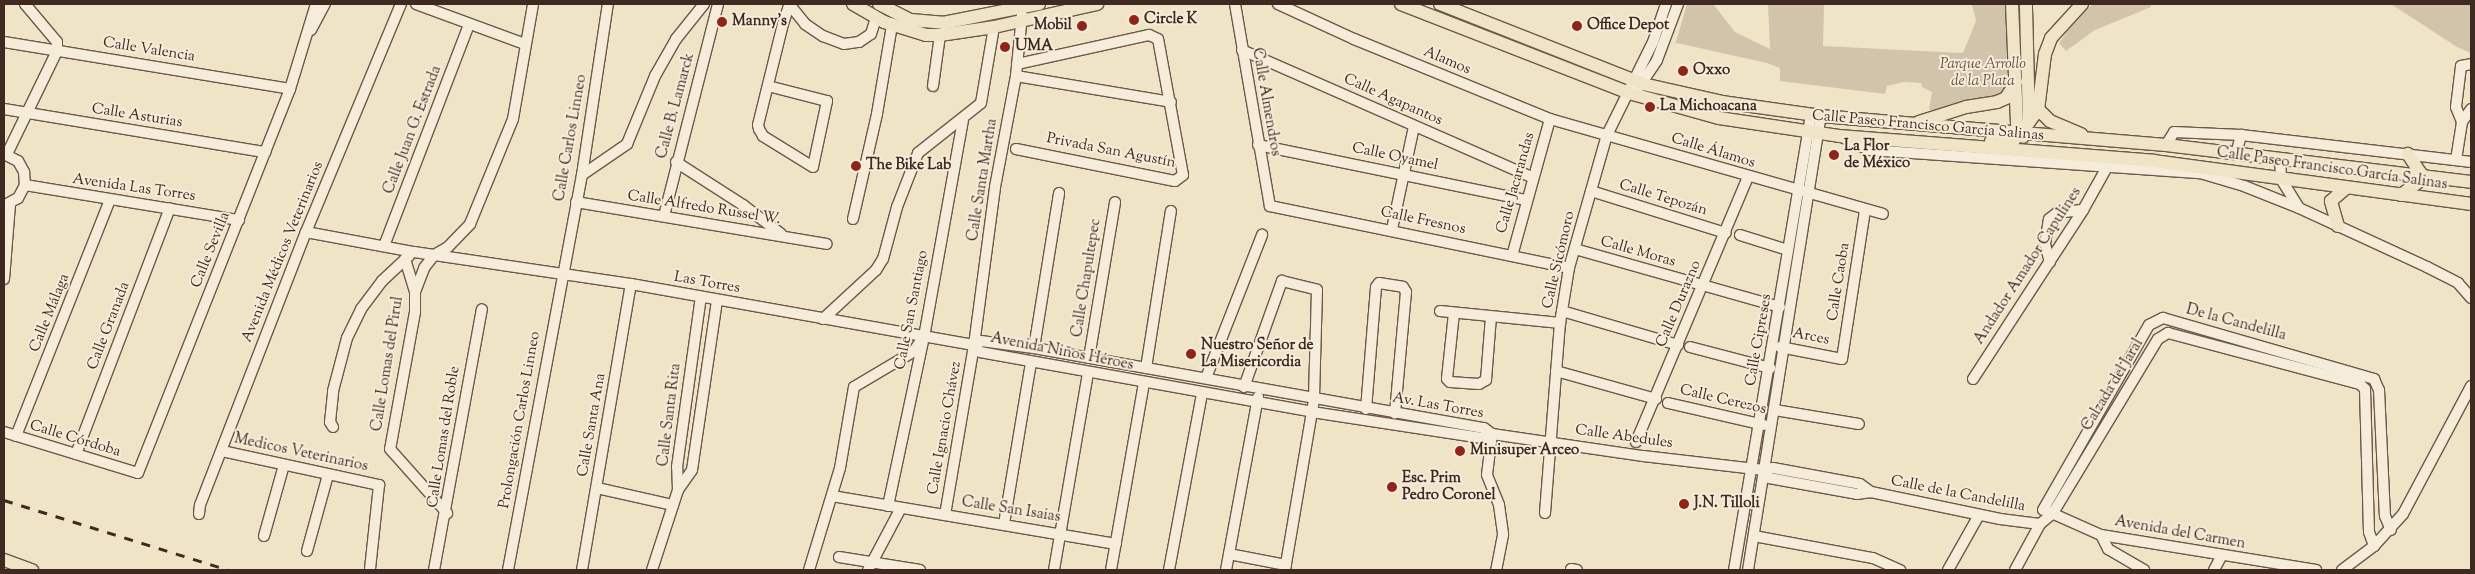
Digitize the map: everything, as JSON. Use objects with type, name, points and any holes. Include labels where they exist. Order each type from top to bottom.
[{"type":"main road","points":[[853,4],[892,25],[926,35],[940,35],[994,27],[1039,4]]},
{"type":"main road","points":[[879,4],[911,20],[943,23],[1091,4]]},
{"type":"main road","name":"Calle Paseo Francisco García Salinas","points":[[1401,4],[1629,92],[1719,118],[1840,136],[2038,152],[2471,204]]},
{"type":"main road","name":"Calle Paseo Francisco García Salinas","points":[[1440,4],[1638,82],[1722,102],[1816,115],[1914,124],[2025,128],[2100,141],[2166,145],[2421,174],[2471,182]]},
{"type":"main road","points":[[2012,4],[2017,124],[2025,128],[2038,152]]},
{"type":"main road","points":[[2025,128],[2029,96],[2026,4]]},
{"type":"main road","points":[[1900,140],[1934,138],[2006,142],[2025,128],[2038,110],[2045,54],[2051,38],[2082,4]]},
{"type":"main road","points":[[1914,124],[1966,107],[1998,102],[2009,94],[2016,82]]},
{"type":"main road","points":[[2029,96],[2038,110],[2058,126],[2100,141]]},
{"type":"main road","points":[[2401,195],[2418,182],[2421,174],[2408,154]]},
{"type":"main road","points":[[2338,226],[2331,201],[2346,188]]},
{"type":"main road","points":[[4,560],[32,570]]},
{"type":"street","points":[[4,279],[7,204],[25,185],[24,172],[18,161],[5,154],[57,50],[57,42],[24,4]]},
{"type":"street","name":"Calle Sevilla","points":[[138,473],[290,89],[308,36],[316,4]]},
{"type":"street","name":"Calle Sevilla","points":[[308,36],[325,4]]},
{"type":"street","name":"Avenida Médicos Veterinarios","points":[[199,514],[306,232],[401,4]]},
{"type":"street","points":[[416,4],[525,44]]},
{"type":"street","points":[[416,292],[424,268],[434,255],[448,248],[470,224],[513,119],[533,4]]},
{"type":"street","name":"Calle Carlos Linneo","points":[[562,276],[582,175],[608,4]]},
{"type":"street","points":[[582,175],[627,144],[655,76],[676,39],[704,4]]},
{"type":"street","name":"Calle B. Lamarck","points":[[664,216],[676,162],[718,4]]},
{"type":"street","points":[[789,4],[805,24],[823,36],[844,44],[859,42],[871,34],[876,18]]},
{"type":"street","points":[[768,86],[827,101],[813,167],[763,136],[759,129],[768,86],[789,4]]},
{"type":"street","name":"Calle Almendros","points":[[1234,4],[1270,206]]},
{"type":"street","name":"Alamos","points":[[1278,4],[1354,39],[1550,119],[1608,135]]},
{"type":"street","points":[[1638,82],[1666,4]]},
{"type":"street","points":[[1629,92],[1638,82],[1671,25],[1678,4]]},
{"type":"street","name":"Calle Santa Martha","points":[[974,345],[995,187],[1018,64],[1022,14]]},
{"type":"street","points":[[1660,21],[1671,25]]},
{"type":"street","name":"Calle Juan G. Estrada","points":[[384,246],[469,25]]},
{"type":"street","points":[[852,219],[877,114],[892,25]]},
{"type":"street","points":[[823,319],[876,270],[883,258],[897,206],[918,153],[963,120],[980,103],[994,27]]},
{"type":"street","points":[[933,86],[940,35]]},
{"type":"street","name":"Privada San Agustín","points":[[1016,148],[1180,180],[1184,175],[1161,43],[1149,35],[1018,64]]},
{"type":"street","name":"Calle Valencia","points":[[4,42],[290,89]]},
{"type":"street","name":"Calle Agapantos","points":[[1242,50],[1532,177]]},
{"type":"street","points":[[2462,122],[2456,107],[2461,66],[2471,64]]},
{"type":"street","points":[[1016,76],[1170,102]]},
{"type":"street","name":"Calle Sicómoro","points":[[1545,513],[1560,323],[1569,268],[1608,135],[1629,92]]},
{"type":"street","name":"Calle Asturias","points":[[4,109],[265,152]]},
{"type":"street","points":[[2456,160],[2462,122],[2471,109]]},
{"type":"street","name":"Calle Cipreses","points":[[1748,570],[1810,194],[1816,115]]},
{"type":"street","name":"Calle Jacarandas","points":[[1512,256],[1532,177],[1550,119]]},
{"type":"street","name":"Calle San Santiago","points":[[888,506],[924,337],[963,120]]},
{"type":"street","points":[[1392,230],[1402,174],[1414,126]]},
{"type":"street","name":"Calle Cipreses","points":[[1734,570],[1774,346],[1788,250],[1814,132]]},
{"type":"street","points":[[2166,145],[2174,132],[2241,135],[2471,162]]},
{"type":"street","name":"Calle Álamos","points":[[1608,135],[1800,192],[1883,214]]},
{"type":"street","points":[[2236,154],[2241,135]]},
{"type":"street","points":[[1840,136],[1869,150],[2107,167],[2154,165],[2200,173],[2298,208],[2338,226],[2458,283],[2471,298]]},
{"type":"street","name":"Calle Oyamel","points":[[1258,145],[1526,200]]},
{"type":"street","points":[[2280,158],[2281,180],[2298,208]]},
{"type":"street","points":[[676,162],[743,205],[782,235]]},
{"type":"street","name":"Andador Amador Capulines","points":[[1973,379],[2083,210],[2107,167]]},
{"type":"street","name":"Calle Durazno","points":[[1636,442],[1704,286],[1748,177]]},
{"type":"street","name":"Avenida Las Torres","points":[[25,185],[239,220]]},
{"type":"street","name":"Calle Tepozán","points":[[1591,191],[1726,233]]},
{"type":"street","points":[[1034,348],[1059,193]]},
{"type":"street","name":"Calle Málaga","points":[[16,436],[110,200]]},
{"type":"street","name":"Calle Alfredo Russel W.","points":[[576,202],[827,244]]},
{"type":"street","name":"Calle Chapultepec","points":[[1089,358],[1115,202]]},
{"type":"street","name":"Calle Fresnos","points":[[1270,206],[1569,268]]},
{"type":"street","name":"Calle Granada","points":[[76,454],[170,208]]},
{"type":"street","name":"Calle Caoba","points":[[1842,358],[1865,210]]},
{"type":"street","points":[[2050,262],[2044,244],[2049,219],[2058,213],[2083,210]]},
{"type":"street","points":[[1146,368],[1171,211]]},
{"type":"street","points":[[306,232],[434,255]]},
{"type":"street","points":[[1206,378],[1262,235]]},
{"type":"street","points":[[1740,235],[1788,250]]},
{"type":"street","name":"Calle Moras","points":[[1575,249],[1780,307]]},
{"type":"street","points":[[332,427],[330,422],[333,391],[347,338],[366,302],[382,281],[414,252]]},
{"type":"street","name":"Las Torres","points":[[434,255],[562,276],[631,284],[974,345]]},
{"type":"street","name":"Calle Lomas del Pirul","points":[[405,260],[416,292],[415,312],[390,449],[447,513]]},
{"type":"street","name":"Prolongación Carlos Linneo","points":[[508,570],[562,276]]},
{"type":"street","points":[[1230,554],[1285,568],[1314,400],[1318,290],[1282,281],[1244,387]]},
{"type":"street","points":[[1366,409],[1376,287],[1379,283],[1403,287],[1406,292],[1395,414]]},
{"type":"street","name":"Calle Santa Ana","points":[[582,570],[631,284]]},
{"type":"street","name":"Calle Santa Rita","points":[[678,490],[676,467],[702,297]]},
{"type":"street","name":"Calle Santa Rita","points":[[678,490],[692,470],[717,300]]},
{"type":"street","name":"Calle Lomas del Roble","points":[[434,570],[447,513],[482,309]]},
{"type":"street","points":[[1440,311],[1560,323]]},
{"type":"street","points":[[1562,311],[1678,345]]},
{"type":"street","points":[[1454,313],[1447,379],[1450,382],[1479,384],[1486,380],[1491,316]]},
{"type":"street","name":"De la Candelilla","points":[[2045,516],[2155,320],[2163,318],[2374,379],[2379,390],[2385,516],[2391,530]]},
{"type":"street","name":"Calzada del Jaral","points":[[2045,516],[2162,334],[2168,333],[2262,358],[2365,389],[2369,532],[2374,546]]},
{"type":"street","points":[[809,570],[832,496],[854,387],[913,352],[924,337]]},
{"type":"street","name":"Avenida Niños Héroes","points":[[1202,393],[980,352],[974,345],[981,341],[1034,348],[1206,378]]},
{"type":"street","name":"Calle Ignacio Chávez","points":[[946,515],[974,345]]},
{"type":"street","name":"Arces","points":[[1774,346],[1842,358]]},
{"type":"street","points":[[2262,358],[2265,346]]},
{"type":"street","points":[[1690,347],[1770,368]]},
{"type":"street","points":[[1004,524],[1032,362]]},
{"type":"street","points":[[1113,377],[1116,363]]},
{"type":"street","name":"Calle Cerezos","points":[[1556,371],[1656,399]]},
{"type":"street","points":[[1170,388],[1173,372]]},
{"type":"street","points":[[1054,570],[1088,373]]},
{"type":"street","name":"Av. Las Torres","points":[[1206,378],[1314,400],[1484,428],[1492,434]]},
{"type":"street","points":[[1111,570],[1144,383]]},
{"type":"street","points":[[2342,570],[2374,546],[2391,530],[2403,514],[2471,386]]},
{"type":"street","points":[[1226,570],[1259,390]]},
{"type":"street","points":[[1169,570],[1202,393]]},
{"type":"street","name":"Av. Las Torres","points":[[1202,393],[1482,438],[1492,434]]},
{"type":"street","name":"Calle Cerezos","points":[[1668,403],[1772,427]]},
{"type":"street","points":[[1775,410],[1858,424]]},
{"type":"street","name":"Calle Córdoba","points":[[4,432],[138,473]]},
{"type":"street","points":[[1492,434],[1486,475],[1499,505],[1503,535],[1496,570]]},
{"type":"street","name":"Calle Abedules","points":[[1492,434],[1751,468]]},
{"type":"street","name":"Medicos Veterinarios","points":[[222,451],[379,485],[370,569]]},
{"type":"street","points":[[264,536],[284,465]]},
{"type":"street","points":[[1751,468],[1764,470]]},
{"type":"street","name":"Calle de la Candelilla","points":[[1764,470],[1772,468],[1860,484],[1871,492],[1979,515],[2045,516]]},
{"type":"street","points":[[307,551],[328,475]]},
{"type":"street","points":[[596,488],[673,505]]},
{"type":"street","points":[[652,570],[678,490]]},
{"type":"street","name":"Calle San Isaias","points":[[832,496],[1116,544]]},
{"type":"street","points":[[869,566],[901,508]]},
{"type":"street","points":[[1948,570],[1979,515]]},
{"type":"street","points":[[2019,569],[2045,516]]},
{"type":"street","name":"Avenida del Carmen","points":[[2045,516],[2101,535],[2316,570]]},
{"type":"street","points":[[2101,535],[2108,549],[2144,570]]},
{"type":"street","points":[[1754,536],[1873,558],[1900,570]]},
{"type":"street","points":[[2217,570],[2222,555]]},
{"type":"street","points":[[839,557],[869,566],[920,570]]},
{"type":"green space","name":"Parque Arrollo de la Plata","points":[[1687,4],[1713,4],[1735,32],[1770,49],[1768,4],[1824,4],[1823,46],[1963,53],[1976,21],[1972,4],[2007,4],[2011,81],[2006,92],[1996,99],[1935,112],[1929,109],[1932,92],[1922,87],[1921,83],[1904,82],[1887,86],[1885,94],[1780,81],[1780,68],[1767,63],[1672,42],[1676,42]]},
{"type":"green space","name":"Parque Arrollo de la Plata","points":[[2093,4],[2151,4],[2151,7],[2095,30],[2066,51],[2059,43],[2077,18]]},
{"type":"green space","points":[[2391,4],[2471,4],[2471,53],[2457,47]]},
{"type":"railway","points":[[4,500],[229,570]]},
{"type":"place","name":"Circle K","points":[[1134,20]]},
{"type":"place","name":"Manny's","points":[[722,22]]},
{"type":"place","name":"Mobil","points":[[1082,26]]},
{"type":"place","name":"Office Depot","points":[[1577,26]]},
{"type":"place","name":"UMA","points":[[1005,47]]},
{"type":"place","name":"Oxxo","points":[[1683,71]]},
{"type":"place","name":"La Michoacana","points":[[1650,107]]},
{"type":"place","name":"La Flor de México","points":[[1834,155]]},
{"type":"place","name":"The Bike Lab","points":[[856,166]]},
{"type":"place","name":"Nuestro Señor de La Misericordia","points":[[1191,354]]},
{"type":"place","name":"Minisuper Arceo","points":[[1460,451]]},
{"type":"place","name":"Esc. Prim Pedro Coronel","points":[[1392,487]]},
{"type":"place","name":"J.N. Tilloli","points":[[1684,504]]}]
